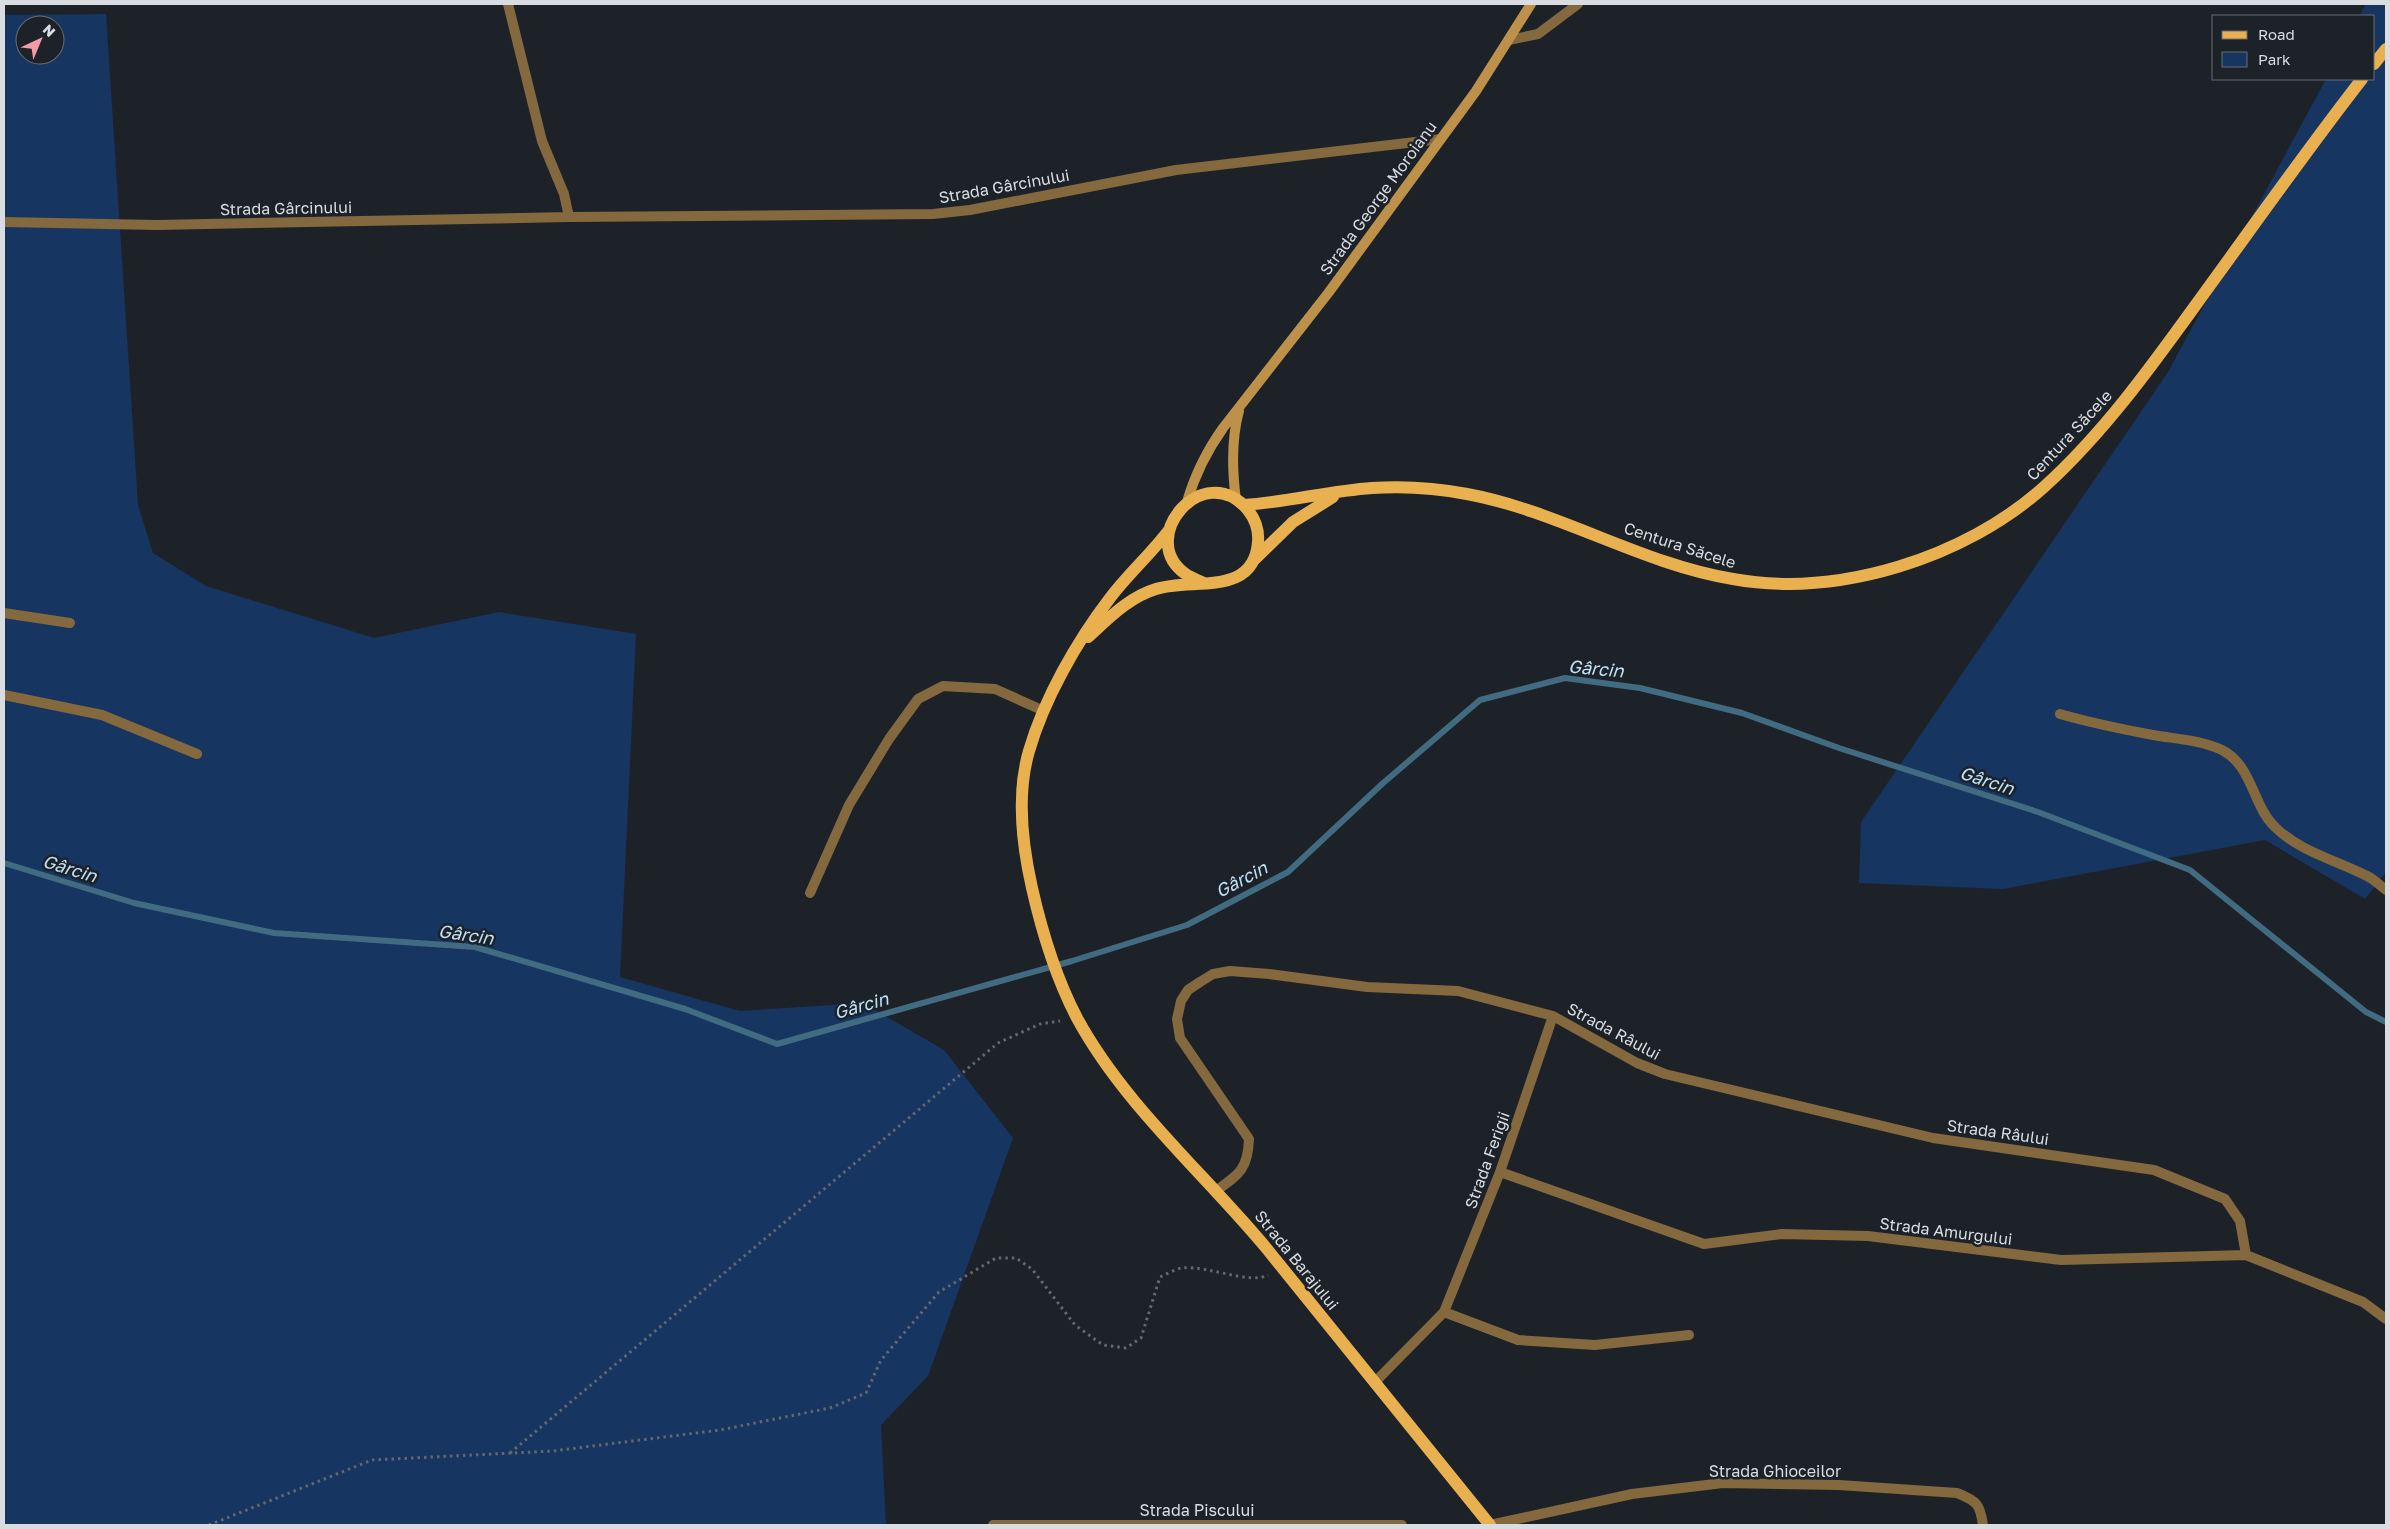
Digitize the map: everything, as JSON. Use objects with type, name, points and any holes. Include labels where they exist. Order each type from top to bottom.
[{"type":"main road","name":"Strada George Moroianu","points":[[1187,502],[1194,477],[1207,451],[1329,292],[1441,139],[1510,40],[1531,4]]},
{"type":"main road","points":[[2375,63],[2386,48]]},
{"type":"main road","name":"Centura Săcele","points":[[1240,502],[1287,501],[1344,491],[1401,488],[1467,494],[1540,513],[1662,560],[1732,579],[1767,584],[1800,584],[1864,576],[1928,556],[1980,531],[2042,489],[2109,419],[2155,361],[2361,80]]},
{"type":"main road","name":"Strada George Moroianu","points":[[1240,502],[1233,450],[1235,427],[1241,405]]},
{"type":"main road","name":"Centura Săcele","points":[[1249,566],[1293,522],[1309,510],[1344,491]]},
{"type":"main road","points":[[1044,711],[1078,645],[1111,597],[1169,530],[1175,516],[1187,502],[1202,495],[1220,494],[1240,502],[1252,515],[1257,528],[1257,548],[1249,566],[1238,576],[1222,583],[1173,585],[1143,594],[1121,608],[1078,645]]},
{"type":"main road","points":[[1169,530],[1170,548],[1176,563],[1186,574],[1204,584]]},
{"type":"main road","name":"Strada Barajului","points":[[1044,711],[1028,752],[1023,782],[1022,823],[1027,867],[1040,924],[1059,977],[1077,1018],[1111,1071],[1132,1097],[1217,1190],[1282,1267],[1490,1525]]},
{"type":"street","points":[[508,4],[542,141],[564,194],[570,217]]},
{"type":"street","points":[[1510,40],[1538,34],[1578,4]]},
{"type":"street","name":"Strada Gârcinului","points":[[4,222],[157,225],[570,217],[933,214],[970,210],[1176,170],[1441,139]]},
{"type":"street","points":[[4,613],[70,623]]},
{"type":"street","points":[[810,893],[849,805],[889,739],[918,699],[943,686],[995,689],[1044,711]]},
{"type":"street","points":[[4,695],[102,715],[197,754]]},
{"type":"street","points":[[2060,714],[2120,729],[2205,743],[2225,752],[2238,764],[2248,778],[2261,809],[2274,826],[2291,840],[2367,876],[2386,890]]},
{"type":"street","name":"Strada Râului","points":[[1217,1190],[1240,1174],[1248,1157],[1249,1139],[1180,1038],[1177,1019],[1181,1001],[1188,990],[1213,974],[1240,972],[1367,987],[1458,991],[1553,1016],[1638,1063],[1665,1074],[1933,1138],[2154,1170],[2225,1199],[2240,1220],[2246,1255]]},
{"type":"street","name":"Strada Ferigii","points":[[1375,1382],[1444,1312],[1500,1172],[1553,1016]]},
{"type":"street","name":"Strada Amurgului","points":[[1500,1172],[1704,1244],[1782,1234],[1868,1236],[2061,1260],[2246,1255],[2363,1302],[2386,1319]]},
{"type":"street","points":[[1444,1312],[1518,1340],[1595,1345],[1689,1336]]},
{"type":"street","name":"Strada Ghioceilor","points":[[1490,1525],[1632,1494],[1724,1483],[1839,1485],[1957,1493],[1971,1499],[1981,1508],[1983,1525]]},
{"type":"street","name":"Strada Piscului","points":[[993,1525],[1402,1525]]},
{"type":"path","points":[[510,1453],[998,1043],[1040,1024],[1077,1018]]},
{"type":"path","points":[[209,1525],[372,1460],[553,1451],[720,1430],[830,1408],[866,1393],[881,1360],[940,1292],[996,1258],[1016,1258],[1032,1269],[1075,1324],[1102,1345],[1126,1348],[1141,1338],[1160,1277],[1180,1268],[1209,1269],[1225,1274],[1261,1279],[1282,1267]]},
{"type":"green space","points":[[2366,4],[2386,4],[2386,872],[2365,899],[2265,840],[2003,889],[1859,883],[1861,822],[2168,372],[2325,80],[2375,80],[2375,15],[2360,15]]},
{"type":"green space","points":[[106,14],[138,505],[153,553],[206,586],[374,638],[499,612],[636,634],[620,977],[740,1011],[863,1003],[944,1050],[1013,1138],[928,1376],[881,1425],[886,1525],[4,1525],[4,15]]},
{"type":"waterway","name":"Gârcin","points":[[4,863],[134,903],[274,933],[475,947],[685,1009],[777,1044],[1072,961],[1187,925],[1288,872],[1382,784],[1480,700],[1565,678],[1640,688],[1742,713],[1839,748],[2038,812],[2190,870],[2366,1012],[2386,1022]]}]
